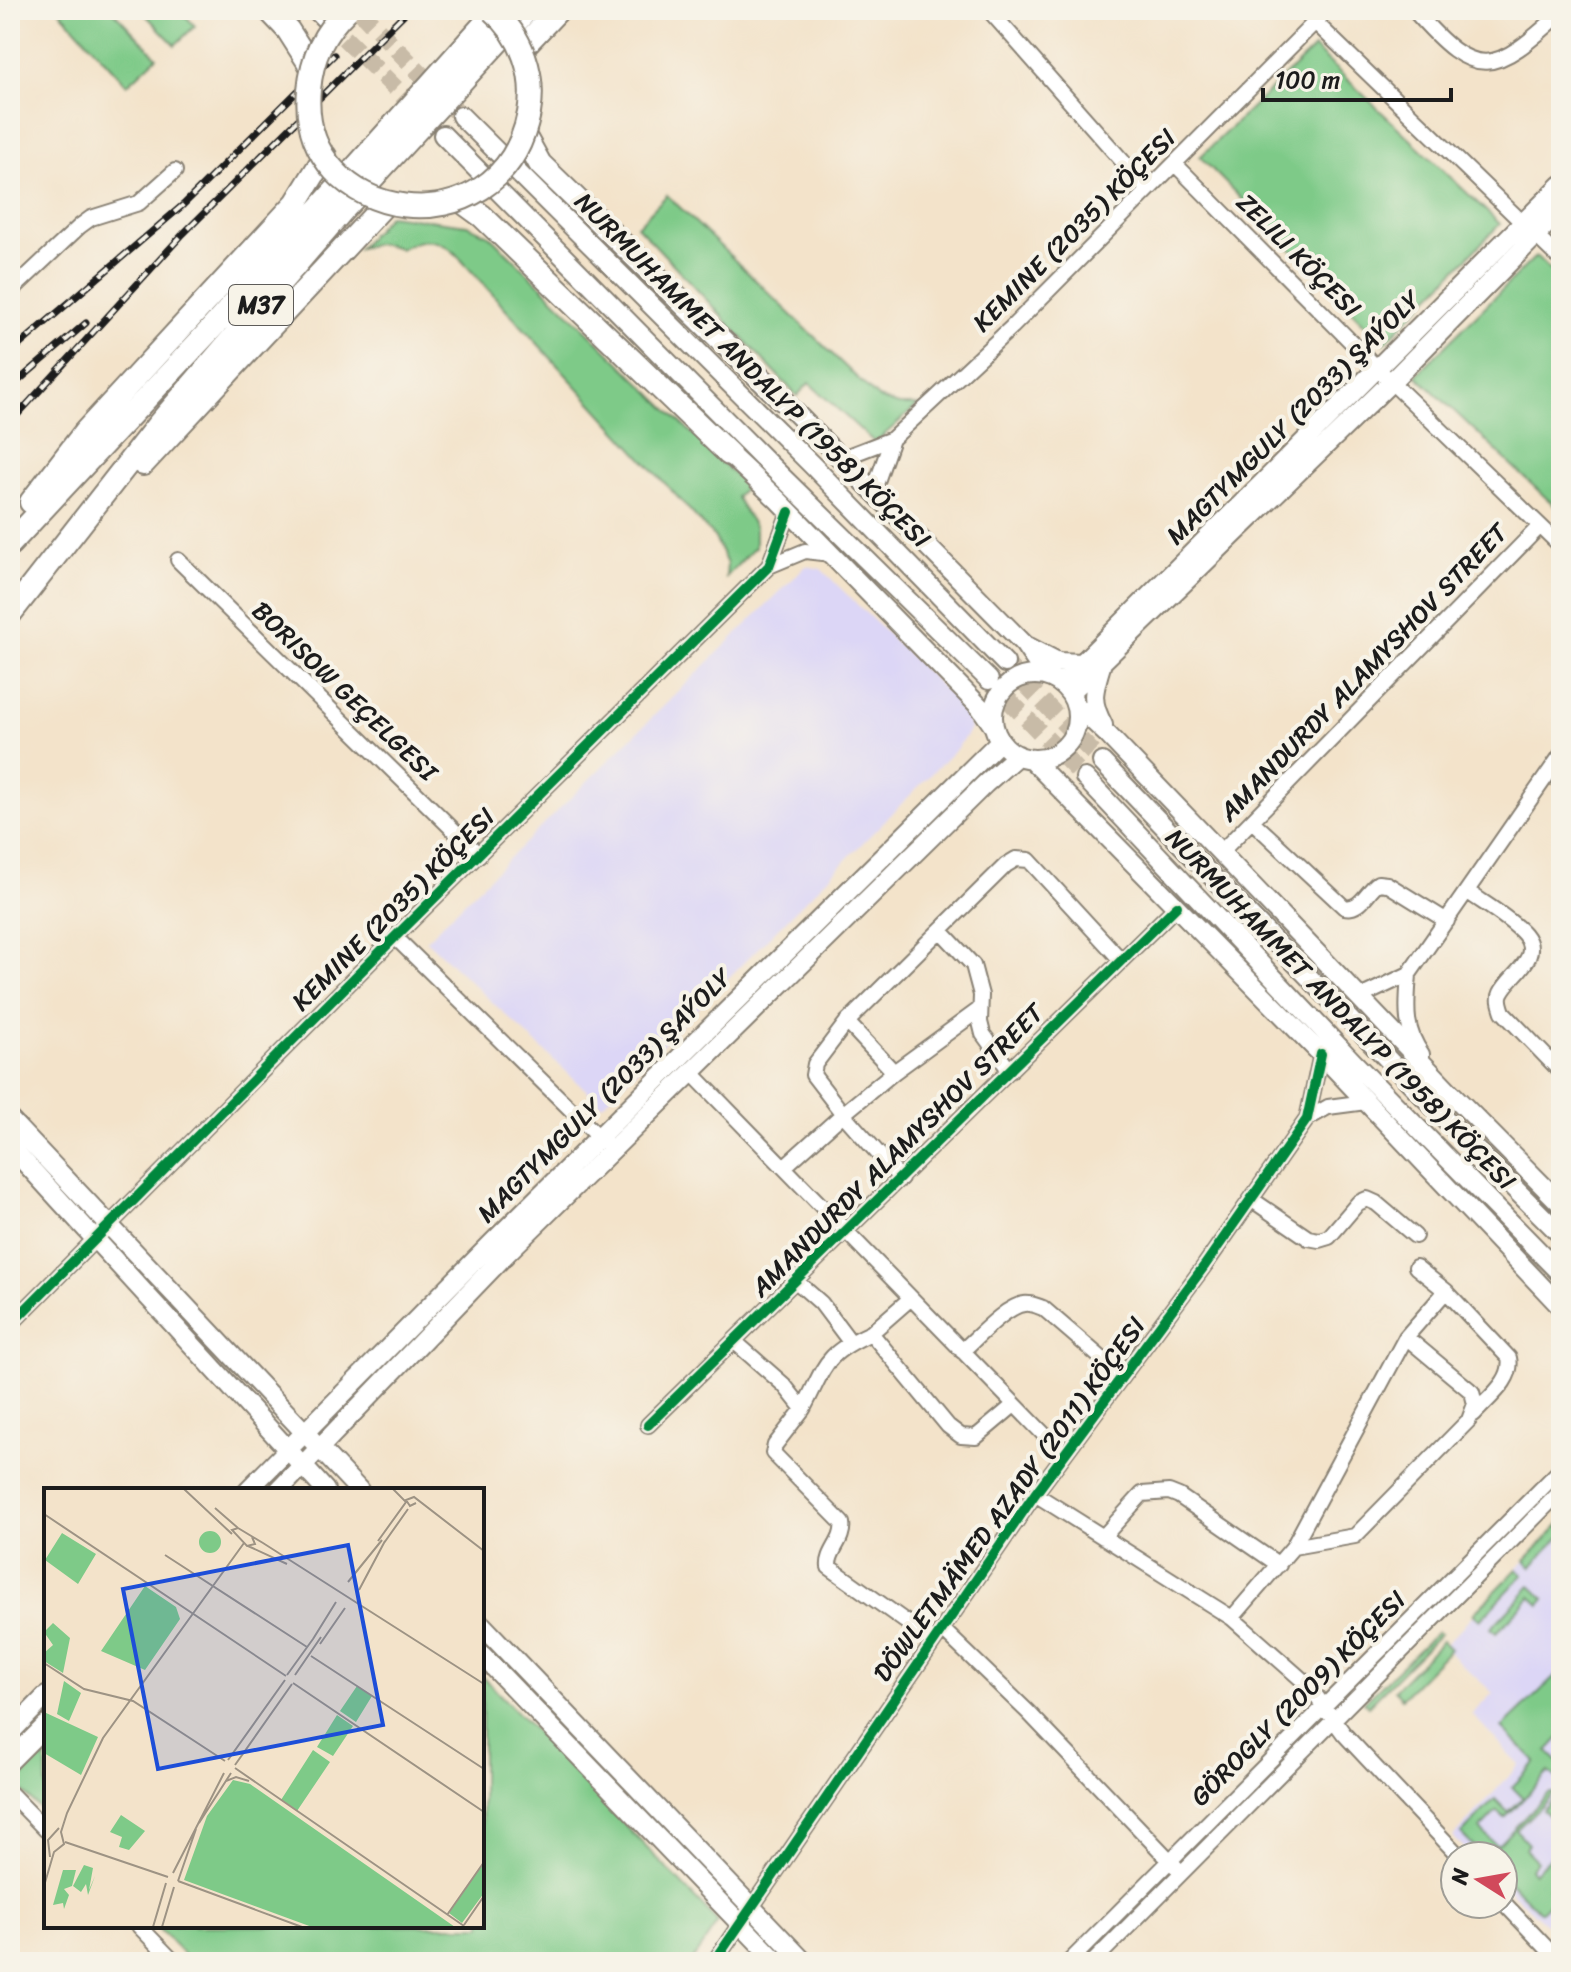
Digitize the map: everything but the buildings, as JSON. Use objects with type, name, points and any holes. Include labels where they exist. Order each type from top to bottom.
[{"type":"highway","points":[[269,10],[288,30],[311,66]]},
{"type":"highway","points":[[347,10],[333,23],[311,66],[308,104],[313,131],[325,156],[341,176],[362,192],[404,207],[432,207],[460,200],[486,186],[507,166],[524,135],[530,109],[530,76],[522,48],[494,10]]},
{"type":"highway","name":"M37","points":[[10,544],[211,329],[494,10]]},
{"type":"highway","name":"M37","points":[[10,614],[157,426],[342,211],[527,10]]},
{"type":"highway","points":[[522,48],[558,10]]},
{"type":"highway","points":[[524,135],[540,164],[783,400]]},
{"type":"highway","points":[[10,530],[85,432],[296,203],[325,156]]},
{"type":"highway","points":[[460,200],[482,216],[729,454]]},
{"type":"highway","points":[[48,563],[386,203]]},
{"type":"main road","name":"NURMUHAMMET ANDALYP (1958) KÖÇESI","points":[[461,116],[787,439],[1005,663]]},
{"type":"main road","name":"NURMUHAMMET ANDALYP (1958) KÖÇESI","points":[[443,135],[769,464],[989,680]]},
{"type":"main road","name":"MAGTYMGULY (2033) ŞAÝOLY","points":[[1063,689],[1103,661],[1385,376],[1530,229],[1561,185]]},
{"type":"main road","name":"MAGTYMGULY (2033) ŞAÝOLY","points":[[1530,229],[1561,210]]},
{"type":"main road","name":"MAGTYMGULY (2033) ŞAÝOLY","points":[[1063,689],[1082,663],[1385,376]]},
{"type":"main road","points":[[783,400],[787,439],[820,439]]},
{"type":"main road","points":[[783,400],[1024,644],[1063,689],[1561,1204]]},
{"type":"main road","points":[[729,454],[769,464],[784,506]]},
{"type":"main road","points":[[729,454],[784,506],[980,707],[997,734],[1054,779],[1561,1307]]},
{"type":"main road","points":[[1024,644],[1058,662],[1082,663]]},
{"type":"main road","points":[[1103,661],[1093,689],[1094,707],[1108,735]]},
{"type":"main road","points":[[997,734],[993,713],[997,699],[1005,687],[1017,678],[1031,674],[1063,689],[1077,719],[1068,744],[1045,758],[1024,757]]},
{"type":"main road","points":[[980,707],[985,734],[980,776],[1016,768],[1054,779]]},
{"type":"main road","name":"MAGTYMGULY (2033) ŞAÝOLY","points":[[281,1488],[507,1253],[606,1143],[691,1072],[980,776],[997,734]]},
{"type":"main road","name":"MAGTYMGULY (2033) ŞAÝOLY","points":[[250,1488],[980,776],[1024,757]]},
{"type":"main road","name":"NURMUHAMMET ANDALYP (1958) KÖÇESI","points":[[1102,762],[1561,1235]]},
{"type":"main road","name":"NURMUHAMMET ANDALYP (1958) KÖÇESI","points":[[1085,778],[1353,1062],[1561,1274]]},
{"type":"main road","points":[[1318,986],[1360,997]]},
{"type":"main road","points":[[1301,1005],[1321,1054]]},
{"type":"main road","points":[[1448,1090],[1454,1128]]},
{"type":"main road","points":[[1366,1102],[1429,1139]]},
{"type":"main road","points":[[10,1120],[357,1488]]},
{"type":"main road","points":[[10,1146],[323,1488]]},
{"type":"main road","points":[[484,1627],[804,1962]]},
{"type":"main road","points":[[484,1657],[777,1962]]},
{"type":"main road","points":[[10,1733],[44,1698]]},
{"type":"main road","points":[[10,1761],[44,1727]]},
{"type":"street","points":[[989,10],[1148,190]]},
{"type":"street","name":"KEMINE (2035) KÖÇESI","points":[[873,493],[892,439],[1012,327],[1327,10]]},
{"type":"street","points":[[1414,10],[1459,55],[1470,60],[1486,61],[1501,60],[1521,49],[1561,13]]},
{"type":"street","points":[[1315,22],[1561,260]]},
{"type":"street","name":"ZELILI KÖÇESI","points":[[1175,164],[1385,376],[1561,546]]},
{"type":"street","points":[[10,292],[80,226],[91,218],[139,203],[175,171]]},
{"type":"street","name":"NURMUHAMMET ANDALYP (1958) KÖÇESI","points":[[840,459],[892,439]]},
{"type":"street","name":"KEMINE (2035) KÖÇESI","points":[[10,1325],[769,566],[784,506]]},
{"type":"street","name":"AMANDURDY ALAMYSHOV STREET","points":[[1221,852],[1540,526]]},
{"type":"street","points":[[769,566],[805,551],[831,554]]},
{"type":"street","name":"BORISOW GEÇELGESI","points":[[178,560],[479,855]]},
{"type":"street","points":[[1360,997],[1409,974],[1559,762]]},
{"type":"street","points":[[1252,821],[1344,907],[1351,909],[1357,906],[1369,889],[1378,883],[1387,884],[1447,921]]},
{"type":"street","points":[[901,1179],[813,1075],[815,1064],[847,1022],[1006,865],[1016,859],[1029,860],[1120,959]]},
{"type":"street","points":[[1468,892],[1525,935],[1530,950],[1526,963],[1501,993],[1500,1002],[1503,1012],[1561,1072]]},
{"type":"street","name":"AMANDURDY ALAMYSHOV STREET","points":[[648,1425],[1177,906]]},
{"type":"street","points":[[941,931],[973,965],[981,995],[983,1034],[1010,1071]]},
{"type":"street","points":[[395,937],[606,1143]]},
{"type":"street","points":[[1409,974],[1407,1016],[1411,1038],[1448,1090]]},
{"type":"street","points":[[784,1167],[894,1072],[980,1009]]},
{"type":"street","points":[[847,1022],[894,1072]]},
{"type":"street","name":"DÖWLETMÄMED AZADY (2011) KÖÇESI","points":[[714,1962],[1035,1494],[1307,1119],[1321,1054]]},
{"type":"street","points":[[691,1072],[1064,1455]]},
{"type":"street","name":"NURMUHAMMET ANDALYP (1958) KÖÇESI","points":[[1307,1119],[1328,1107],[1366,1102]]},
{"type":"street","points":[[1251,1199],[1308,1238],[1319,1240],[1329,1237],[1358,1203],[1367,1199],[1415,1236]]},
{"type":"street","points":[[1293,1547],[1355,1536],[1508,1376],[1511,1367],[1509,1358],[1446,1291],[1416,1267]]},
{"type":"street","points":[[796,1281],[821,1303],[851,1343]]},
{"type":"street","points":[[1232,1618],[1293,1547],[1406,1337],[1446,1291]]},
{"type":"street","points":[[911,1298],[871,1333],[851,1343],[823,1367],[803,1409],[775,1445],[773,1453],[842,1523],[842,1534],[829,1560],[829,1567],[937,1635],[1028,1712],[1182,1873]]},
{"type":"street","points":[[962,1351],[1010,1309],[1033,1304],[1043,1308],[1122,1376]]},
{"type":"street","points":[[871,1333],[948,1426],[961,1436],[976,1437],[1014,1405]]},
{"type":"street","points":[[1406,1337],[1472,1392],[1475,1404],[1469,1420]]},
{"type":"street","points":[[734,1341],[784,1385],[803,1409]]},
{"type":"street","name":"GÖROGLY (2009) KÖÇESI","points":[[1069,1962],[1561,1469]]},
{"type":"street","name":"GÖROGLY (2009) KÖÇESI","points":[[1093,1962],[1561,1491]]},
{"type":"street","points":[[1103,1537],[1142,1494],[1169,1492],[1279,1565]]},
{"type":"street","points":[[1035,1494],[1232,1618],[1308,1685],[1333,1720],[1444,1840]]},
{"type":"street","points":[[10,1793],[44,1828]]},
{"type":"street","points":[[1519,1919],[1560,1962]]},
{"type":"street","points":[[141,1928],[174,1962]]},
{"type":"shaded area","points":[[806,566],[821,569],[967,712],[970,729],[958,747],[602,1105],[426,940]]},
{"type":"shaded area","points":[[1561,1528],[1561,1939],[1519,1899],[1519,1840],[1456,1840],[1453,1837],[1519,1765],[1472,1714],[1493,1693],[1443,1647],[1528,1557]]},
{"type":"green space","points":[[59,10],[112,10],[157,57],[127,85]]},
{"type":"green space","points":[[141,10],[180,10],[195,26],[175,45]]},
{"type":"green space","points":[[1314,48],[1500,224],[1384,344],[1200,157]]},
{"type":"green space","points":[[667,195],[878,398],[899,405],[918,405],[875,443],[809,383],[797,396],[637,226]]},
{"type":"green space","points":[[389,215],[467,225],[489,235],[746,486],[736,497],[755,528],[755,547],[726,577],[727,564],[715,538],[455,253],[429,240],[400,249],[380,244],[359,248]]},
{"type":"green space","points":[[1536,256],[1561,281],[1561,512],[1416,375]]},
{"type":"green space","points":[[1561,1523],[1561,1536],[1531,1567],[1525,1560]]},
{"type":"green space","points":[[1517,1569],[1523,1575],[1480,1620],[1473,1614]]},
{"type":"green space","points":[[1531,1586],[1545,1599],[1540,1605],[1531,1597],[1496,1633],[1491,1628]]},
{"type":"green space","points":[[1437,1632],[1440,1634],[1368,1706],[1364,1702]]},
{"type":"green space","points":[[1442,1641],[1450,1649],[1402,1698],[1394,1690]]},
{"type":"green space","points":[[1561,1671],[1561,1736],[1547,1751],[1561,1765],[1561,1783],[1549,1772],[1505,1818],[1497,1811],[1480,1829],[1491,1840],[1467,1840],[1461,1834],[1495,1799],[1508,1812],[1523,1798],[1512,1787],[1536,1762],[1502,1728]]},
{"type":"green space","points":[[484,1678],[718,1922],[691,1962],[191,1962],[158,1928],[484,1928]]},
{"type":"green space","points":[[44,1747],[44,1813],[11,1780]]},
{"type":"green space","points":[[1548,1793],[1554,1793],[1516,1830],[1529,1844],[1525,1849],[1537,1861],[1530,1869],[1534,1873],[1561,1846],[1561,1874],[1548,1888],[1556,1896],[1540,1912],[1519,1892],[1519,1840],[1503,1840]]},
{"type":"green space","points":[[1556,1796],[1561,1800],[1561,1828],[1542,1810]]},
{"type":"tunnel","points":[[359,10],[461,116]]},
{"type":"tunnel","points":[[325,19],[443,135]]},
{"type":"tunnel","points":[[1005,663],[1102,762]]},
{"type":"tunnel","points":[[989,680],[1085,778]]},
{"type":"railway","points":[[10,423],[183,234],[408,10]]},
{"type":"railway","points":[[10,353],[183,205],[334,55]]},
{"type":"railway","points":[[10,388],[86,323]]},
{"type":"cycle path","points":[[10,1325],[769,566],[789,512]]},
{"type":"cycle path","points":[[648,1425],[1177,906]]},
{"type":"cycle path","points":[[714,1962],[1035,1494],[1205,1265],[1307,1119],[1321,1054]]}]
